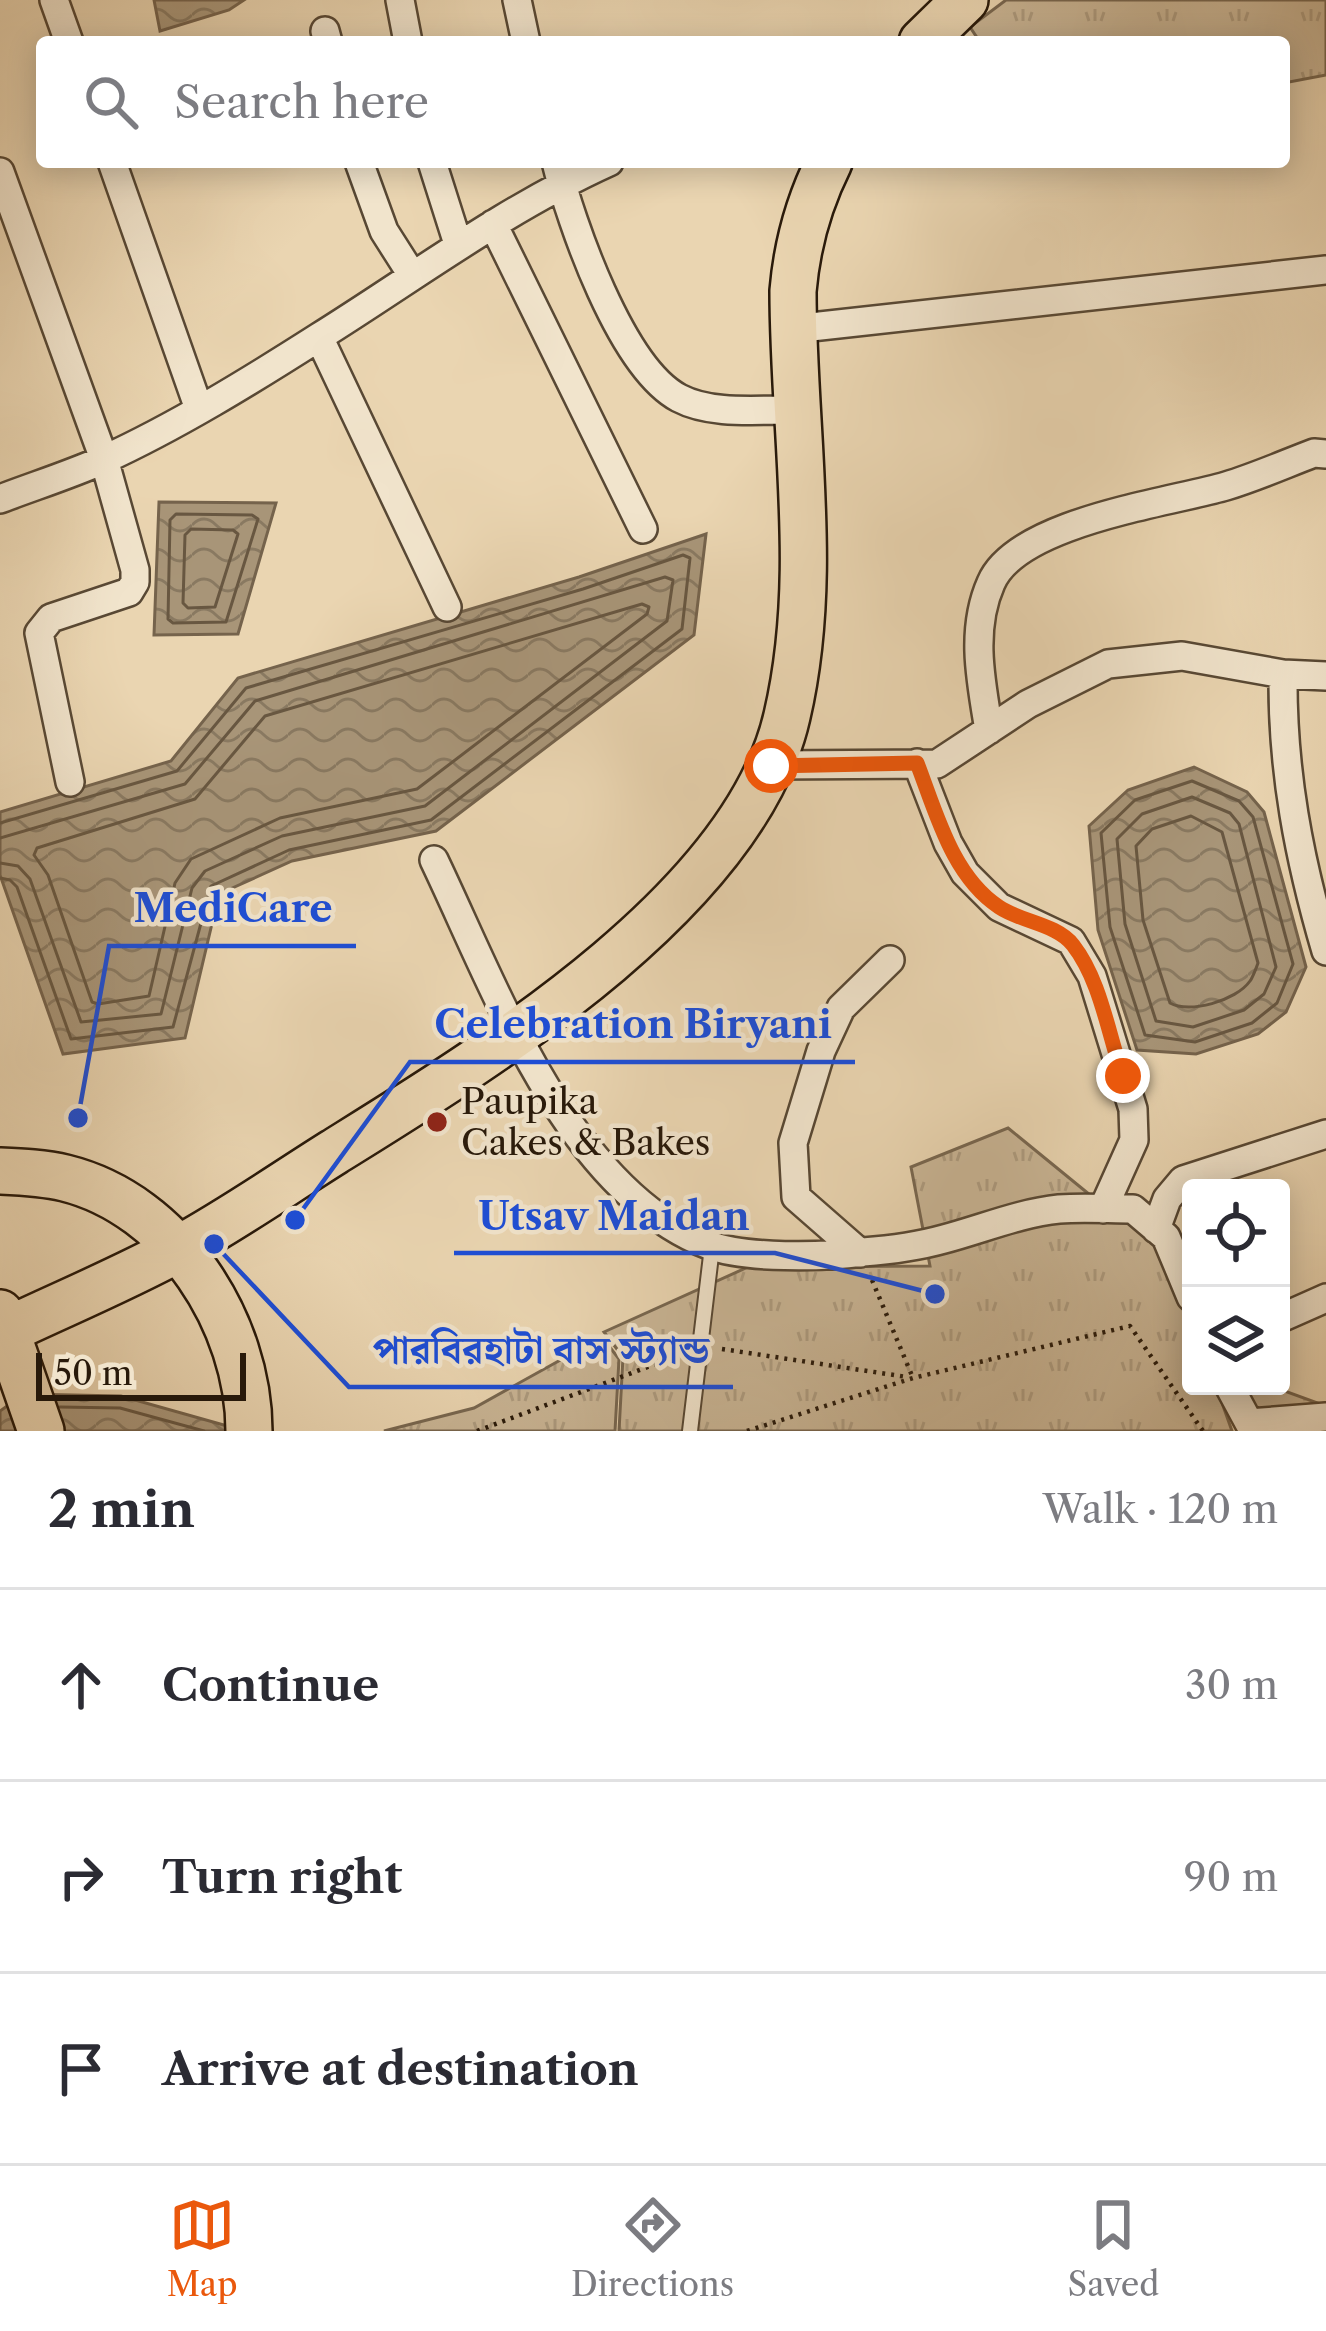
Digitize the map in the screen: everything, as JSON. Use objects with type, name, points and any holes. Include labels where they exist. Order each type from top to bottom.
[{"type":"highway","points":[[924,36],[964,0]]},
{"type":"highway","points":[[41,1431],[3,1326],[180,1248],[442,1087],[647,926],[705,867],[740,820],[771,766],[787,717],[803,584],[805,520],[793,329],[796,253],[810,201],[826,168]]},
{"type":"highway","points":[[0,1171],[68,1179],[85,1186],[135,1213],[180,1248],[223,1318],[239,1357],[249,1428]]},
{"type":"street","points":[[54,0],[67,36]]},
{"type":"street","points":[[400,0],[407,36]]},
{"type":"street","points":[[517,0],[525,36]]},
{"type":"street","points":[[114,168],[199,409]]},
{"type":"street","points":[[361,168],[384,231],[412,275]]},
{"type":"street","points":[[434,168],[458,244]]},
{"type":"street","points":[[0,172],[104,459],[135,570],[129,592],[50,618],[39,633],[70,782]]},
{"type":"street","points":[[0,500],[104,459],[199,409],[493,224],[558,173],[584,251],[650,371],[678,398],[717,408],[799,410]]},
{"type":"street","points":[[493,224],[644,529]]},
{"type":"street","points":[[793,329],[1326,270]]},
{"type":"street","points":[[320,337],[447,607]]},
{"type":"street","points":[[989,730],[978,664],[981,618],[992,579],[1024,549],[1062,528],[1234,483],[1313,453],[1326,454]]},
{"type":"street","points":[[771,766],[937,764],[1028,704],[1108,664],[1182,656],[1283,674],[1326,676]]},
{"type":"street","points":[[1283,674],[1288,800],[1326,951]]},
{"type":"street","points":[[917,763],[965,873],[999,907],[1071,941],[1092,976],[1133,1109],[1134,1140],[1103,1209]]},
{"type":"street","points":[[434,860],[517,1031],[567,1120],[611,1175],[663,1222],[712,1246],[760,1253],[860,1253],[938,1241],[1058,1209],[1132,1209],[1166,1237],[1187,1287]]},
{"type":"street","points":[[860,1253],[796,1197],[794,1143],[821,1051],[841,1008],[890,960]]},
{"type":"street","points":[[1156,1229],[1167,1199],[1184,1180],[1326,1134]]},
{"type":"street","points":[[1290,1314],[1326,1298]]},
{"type":"street","points":[[1233,1395],[1249,1427],[1326,1417]]},
{"type":"lane","points":[[690,1431],[712,1246]]},
{"type":"path","points":[[860,1253],[913,1378]]},
{"type":"path","points":[[747,1431],[913,1378],[1130,1326],[1203,1431]]},
{"type":"green space","points":[[1006,0],[1326,0],[1326,75],[1290,82],[1290,36],[976,36],[970,27]]},
{"type":"green space","points":[[1008,1128],[1117,1217],[1127,1219],[1165,1247],[1182,1293],[1182,1395],[1219,1395],[1232,1431],[619,1431],[623,1357],[604,1332],[748,1267],[930,1266],[911,1167]]},
{"type":"green space","points":[[602,1337],[619,1359],[615,1431],[384,1431],[474,1408]]},
{"type":"green space","points":[[1290,1393],[1326,1406],[1326,1431],[1243,1431],[1231,1395]]},
{"type":"water","points":[[154,0],[244,0],[229,10],[160,31]]},
{"type":"water","points":[[159,502],[276,503],[238,634],[154,635]]},
{"type":"water","points":[[706,534],[694,635],[436,831],[292,861],[219,894],[185,1038],[63,1054],[0,875],[0,812],[171,761],[238,678],[579,577]]},
{"type":"water","points":[[1194,767],[1247,792],[1264,812],[1306,967],[1286,1012],[1258,1034],[1196,1054],[1137,1050],[1098,930],[1089,826],[1128,790]]},
{"type":"water","points":[[24,1394],[121,1396],[245,1431],[0,1431],[0,1411]]},
{"type":"place","name":"MediCare","points":[[78,1118]]},
{"type":"place","name":"Paupika Cakes & Bakes","points":[[437,1122]]},
{"type":"place","name":"Celebration Biryani","points":[[295,1220]]},
{"type":"place","name":"পারবিরহাটা বাস স্ট্যান্ড","points":[[214,1244]]},
{"type":"place","name":"Utsav Maidan","points":[[935,1294]]},
{"type":"route","points":[[771,766],[917,763],[965,873],[999,907],[1071,941],[1092,976],[1123,1076]]}]
